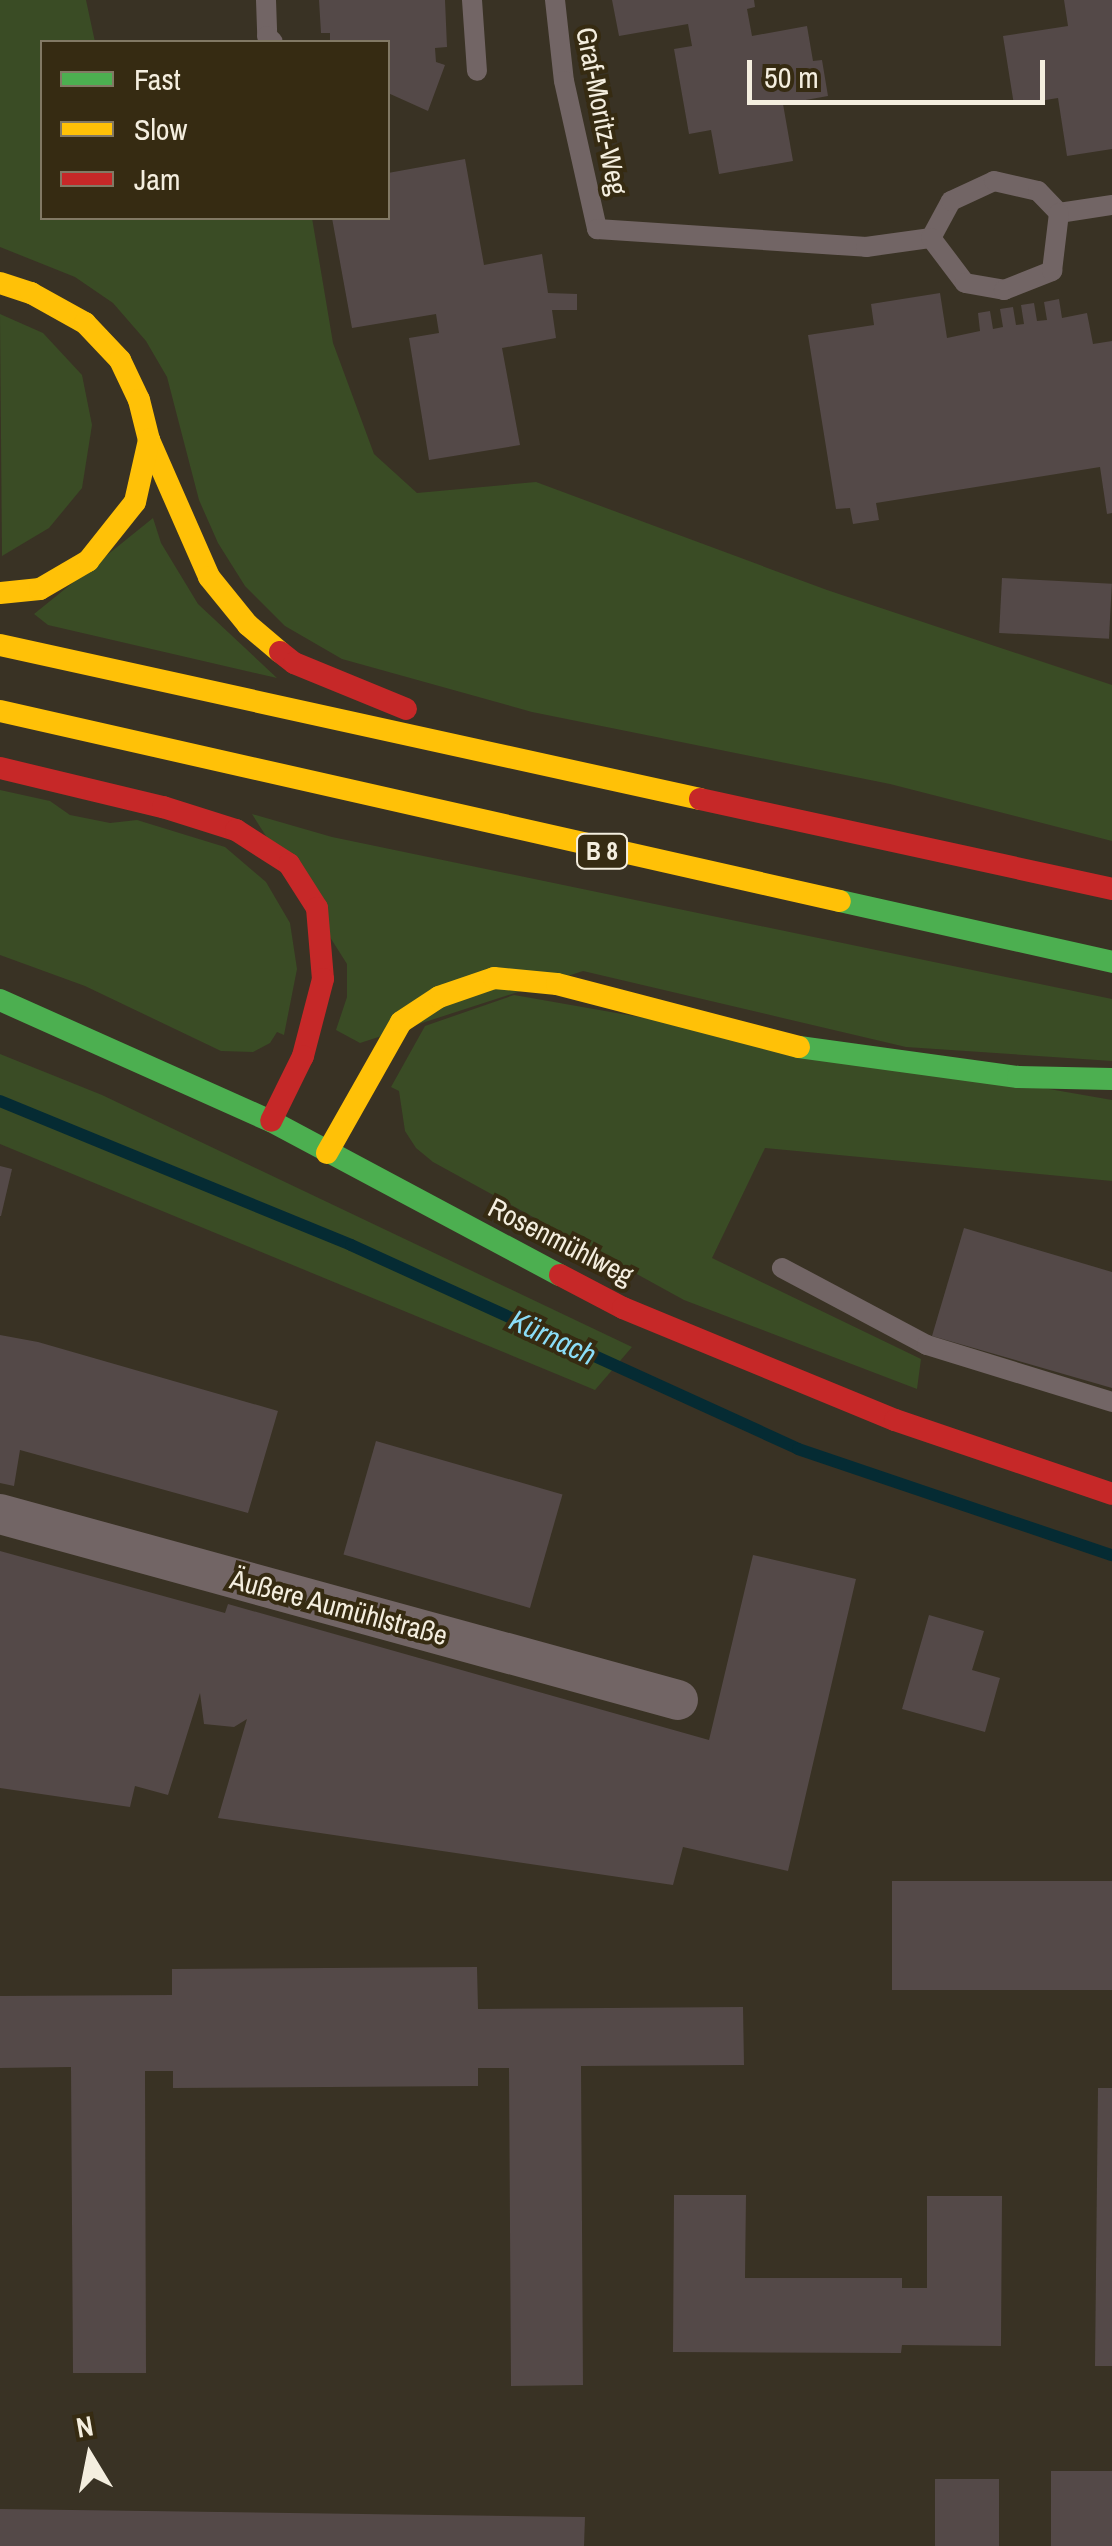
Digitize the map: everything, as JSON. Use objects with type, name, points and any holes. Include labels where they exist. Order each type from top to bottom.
[{"type":"main road","points":[[0,283],[31,294],[85,323],[120,360],[139,400],[149,440],[208,577],[248,625],[294,663],[417,714],[445,744]]},
{"type":"main road","points":[[0,593],[40,589],[88,561],[135,502],[149,440]]},
{"type":"main road","points":[[0,645],[1112,890]]},
{"type":"main road","name":"B 8","points":[[0,711],[713,876],[1112,962]]},
{"type":"main road","points":[[0,768],[236,830],[289,864],[318,908],[323,979],[303,1056],[271,1121]]},
{"type":"main road","points":[[327,1153],[401,1022],[438,997],[494,978],[557,984],[798,1047],[1018,1077],[1112,1079]]},
{"type":"main road","name":"Rosenmühlweg","points":[[0,1000],[271,1121],[623,1308],[894,1420],[1112,1494]]},
{"type":"street","name":"Äußere Aumühlstraße","points":[[0,1514],[678,1700]]},
{"type":"lane","points":[[266,0],[270,40]]},
{"type":"lane","points":[[472,0],[477,71]]},
{"type":"lane","name":"Graf-Moritz-Weg","points":[[555,0],[564,81],[598,228],[866,246],[931,238]]},
{"type":"lane","points":[[994,181],[1038,191],[1059,213],[1052,271],[1004,290],[965,283],[931,238],[951,200],[994,181]]},
{"type":"lane","points":[[1059,213],[1112,205]]},
{"type":"lane","points":[[782,1268],[927,1345],[1112,1402]]},
{"type":"green space","points":[[0,0],[86,0],[95,40],[40,40],[40,220],[312,220],[333,343],[374,454],[417,493],[536,482],[827,590],[1112,685],[1112,841],[890,784],[532,712],[342,659],[285,626],[245,586],[218,543],[199,500],[167,377],[146,341],[113,303],[75,277],[0,247]]},
{"type":"green space","points":[[0,314],[43,333],[82,375],[92,425],[82,488],[49,528],[2,556]]},
{"type":"green space","points":[[153,518],[161,543],[198,604],[277,678],[48,625],[34,614]]},
{"type":"green space","points":[[0,790],[50,801],[70,815],[110,823],[137,820],[225,847],[266,882],[290,923],[297,969],[284,1035],[277,1032],[270,1043],[253,1052],[221,1051],[85,986],[0,955]]},
{"type":"green space","points":[[252,814],[332,837],[1112,999],[1112,1061],[906,1047],[583,971],[360,1043],[336,1030],[347,997],[347,964]]},
{"type":"green space","points":[[514,995],[1112,1100],[1112,1181],[765,1148],[712,1258],[921,1359],[917,1389],[684,1300],[433,1162],[416,1148],[405,1131],[399,1091],[391,1087],[425,1026]]},
{"type":"green space","points":[[0,1054],[102,1095],[632,1347],[595,1390],[0,1144]]},
{"type":"building","points":[[319,0],[445,0],[447,47],[435,48],[436,62],[445,65],[428,111],[390,94],[390,40],[330,40],[330,33],[321,33]]},
{"type":"building","points":[[612,0],[754,0],[755,7],[747,9],[752,36],[807,26],[813,61],[822,60],[828,96],[783,104],[793,161],[719,174],[711,130],[689,134],[674,49],[692,46],[688,24],[619,36]]},
{"type":"building","points":[[1064,0],[1112,0],[1112,149],[1067,156],[1058,98],[1014,105],[1003,36],[1068,26]]},
{"type":"building","points":[[465,159],[484,265],[542,254],[548,293],[577,294],[577,310],[552,310],[556,338],[502,348],[520,445],[429,460],[409,338],[439,333],[436,314],[352,328],[332,220],[390,220],[390,173]]},
{"type":"building","points":[[940,293],[947,338],[980,331],[978,313],[990,311],[993,329],[1003,327],[1000,309],[1013,307],[1016,325],[1024,324],[1021,305],[1034,303],[1037,321],[1047,320],[1044,302],[1059,299],[1062,318],[1087,313],[1093,344],[1112,341],[1112,513],[1107,514],[1100,467],[876,503],[879,520],[853,524],[850,508],[836,509],[808,335],[874,325],[871,304]]},
{"type":"building","points":[[1002,578],[1112,584],[1109,639],[999,633]]},
{"type":"building","points":[[0,1166],[12,1169],[1,1216],[0,1216]]},
{"type":"building","points":[[964,1228],[1112,1272],[1112,1388],[932,1336]]},
{"type":"building","points":[[0,1335],[38,1342],[278,1411],[248,1513],[20,1450],[14,1486],[0,1483]]},
{"type":"building","points":[[376,1441],[562,1494],[530,1608],[343,1554]]},
{"type":"building","points":[[0,1551],[225,1613],[228,1604],[709,1740],[753,1555],[856,1579],[788,1871],[683,1847],[673,1885],[218,1818],[247,1719],[234,1727],[204,1724],[200,1693],[168,1795],[135,1786],[130,1807],[0,1788]]},
{"type":"building","points":[[929,1615],[984,1631],[972,1670],[1000,1678],[985,1732],[902,1709]]},
{"type":"building","points":[[892,1881],[1112,1881],[1112,1990],[892,1990]]},
{"type":"building","points":[[477,1967],[478,2009],[743,2007],[744,2065],[581,2066],[583,2385],[511,2386],[509,2068],[478,2068],[478,2086],[173,2088],[173,2071],[145,2071],[146,2373],[73,2373],[71,2067],[0,2068],[0,1996],[172,1995],[172,1969]]},
{"type":"building","points":[[1098,2088],[1112,2088],[1112,2366],[1095,2366]]},
{"type":"building","points":[[674,2195],[746,2195],[745,2278],[902,2278],[902,2288],[927,2288],[927,2196],[1002,2196],[1001,2346],[902,2345],[901,2353],[673,2352]]},
{"type":"building","points":[[1051,2471],[1112,2471],[1112,2546],[1051,2546]]},
{"type":"building","points":[[935,2479],[999,2479],[999,2546],[935,2546]]},
{"type":"building","points":[[0,2509],[585,2517],[584,2546],[0,2546]]},
{"type":"waterway","name":"Kürnach","points":[[0,1101],[351,1245],[798,1449],[1112,1555]]},
{"type":"traffic: fast","points":[[840,901],[1112,962]]},
{"type":"traffic: fast","points":[[0,1000],[271,1121],[560,1275]]},
{"type":"traffic: fast","points":[[799,1047],[1018,1077],[1112,1079]]},
{"type":"traffic: slow","points":[[0,283],[31,293],[85,323],[120,360],[139,400],[149,440],[209,577],[248,625],[280,652]]},
{"type":"traffic: slow","points":[[0,593],[40,589],[88,561],[135,502],[149,440]]},
{"type":"traffic: slow","points":[[0,645],[700,799]]},
{"type":"traffic: slow","points":[[0,711],[840,901]]},
{"type":"traffic: slow","points":[[327,1153],[401,1022],[439,997],[494,978],[557,984],[799,1047]]},
{"type":"traffic: jam","points":[[280,652],[294,663],[406,709]]},
{"type":"traffic: jam","points":[[0,768],[163,807],[236,830],[289,864],[317,908],[323,979],[303,1056],[271,1121]]},
{"type":"traffic: jam","points":[[700,799],[1112,889]]},
{"type":"traffic: jam","points":[[560,1275],[623,1308],[895,1420],[1112,1494]]}]
